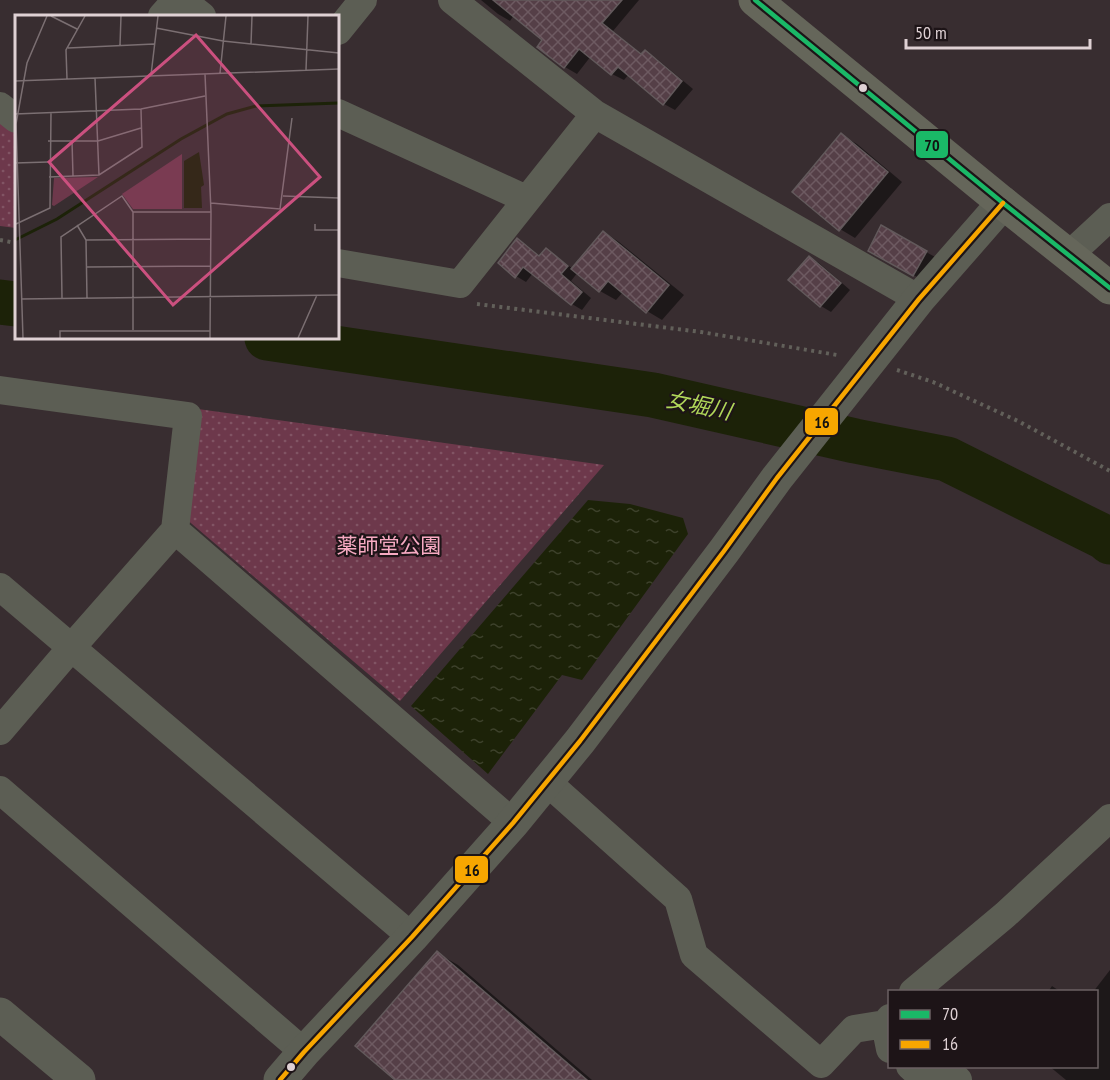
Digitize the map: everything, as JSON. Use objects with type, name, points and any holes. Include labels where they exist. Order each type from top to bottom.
[{"type":"main road","points":[[763,2],[1110,288]]},
{"type":"street","points":[[163,15],[176,0]]},
{"type":"street","points":[[182,0],[201,15]]},
{"type":"street","points":[[339,30],[363,0]]},
{"type":"street","points":[[452,0],[595,114],[919,299]]},
{"type":"street","points":[[0,106],[15,118]]},
{"type":"street","points":[[339,112],[526,200]]},
{"type":"street","points":[[339,263],[460,284],[595,114]]},
{"type":"street","points":[[280,1080],[412,937],[547,782],[717,561],[777,478],[919,299],[1003,202]]},
{"type":"street","points":[[1069,255],[1110,217]]},
{"type":"street","points":[[0,390],[188,416],[175,530],[0,731]]},
{"type":"street","points":[[175,530],[513,823]]},
{"type":"street","points":[[0,587],[412,937]]},
{"type":"street","points":[[547,782],[678,899],[694,956],[821,1064],[854,1029],[888,1029]]},
{"type":"street","points":[[0,790],[304,1052]]},
{"type":"street","points":[[915,990],[1005,915],[1110,818]]},
{"type":"street","points":[[0,1014],[79,1080]]},
{"type":"street","points":[[912,1068],[925,1080]]},
{"type":"street","points":[[945,1068],[958,1080]]},
{"type":"path","points":[[0,240],[15,243]]},
{"type":"path","points":[[471,303],[701,332],[933,382],[1018,421],[1110,471]]},
{"type":"green space","points":[[0,119],[15,131],[15,228],[0,226]]},
{"type":"green space","name":"薬師堂公園","points":[[198,409],[604,465],[400,701],[185,518]]},
{"type":"water","points":[[588,500],[630,504],[683,518],[688,534],[582,680],[562,675],[488,774],[411,706]]},
{"type":"building","points":[[493,0],[622,0],[602,23],[641,54],[645,50],[682,81],[663,105],[618,67],[611,75],[579,49],[564,68],[537,47],[542,40]]},
{"type":"building","points":[[841,133],[888,172],[839,231],[792,192]]},
{"type":"building","points":[[881,225],[927,251],[913,276],[868,251]]},
{"type":"building","points":[[603,231],[669,285],[646,313],[608,281],[599,292],[571,269]]},
{"type":"building","points":[[517,238],[539,256],[546,248],[568,266],[561,274],[582,292],[571,305],[523,267],[515,278],[498,263]]},
{"type":"building","points":[[809,256],[841,283],[820,307],[788,280]]},
{"type":"building","points":[[437,951],[587,1080],[395,1080],[355,1046]]},
{"type":"waterway","name":"女堀川","points":[[0,302],[15,304]]},
{"type":"waterway","name":"女堀川","points":[[274,339],[653,395],[855,441],[947,459],[1110,542]]},
{"type":"transit line","name":"70","points":[[755,0],[1110,288]]},
{"type":"transit line","name":"16","points":[[280,1080],[513,823],[580,741],[777,478],[919,299],[1003,203]]}]
